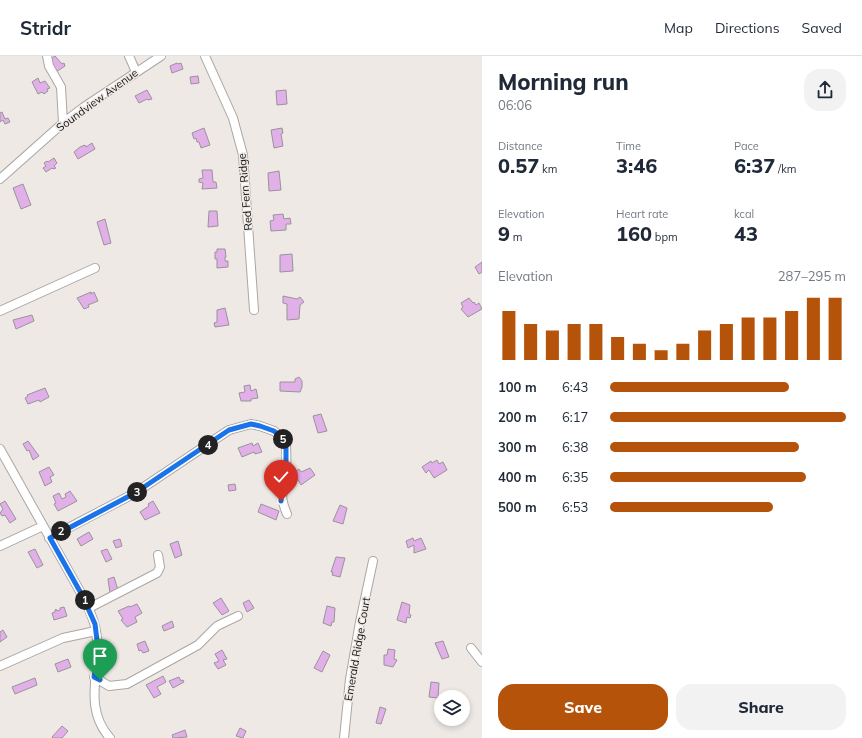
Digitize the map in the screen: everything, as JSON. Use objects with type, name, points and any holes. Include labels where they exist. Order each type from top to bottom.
[{"type":"street","points":[[46,56],[49,66],[61,87],[63,123]]},
{"type":"street","points":[[129,56],[136,72]]},
{"type":"street","name":"Soundview Avenue","points":[[0,179],[63,123],[161,56]]},
{"type":"street","name":"Red Fern Ridge","points":[[205,56],[233,118],[242,155],[254,310]]},
{"type":"street","points":[[0,311],[95,268]]},
{"type":"street","points":[[50,538],[135,493],[229,430],[251,424],[274,431],[286,441],[286,470],[281,501],[287,514]]},
{"type":"street","points":[[0,449],[89,608],[96,631],[98,648],[94,677],[95,706],[108,737]]},
{"type":"street","points":[[0,546],[43,526]]},
{"type":"street","points":[[89,608],[157,573],[160,567],[158,555]]},
{"type":"street","name":"Emerald Ridge Court","points":[[344,738],[350,679],[373,561]]},
{"type":"street","points":[[94,677],[109,686],[127,684],[198,645],[217,626],[238,616]]},
{"type":"street","points":[[0,666],[63,638],[96,631]]},
{"type":"street","points":[[471,648],[482,662]]},
{"type":"building","points":[[55,56],[62,64],[64,63],[65,66],[56,72],[49,60]]},
{"type":"building","points":[[181,63],[183,69],[172,73],[170,66]]},
{"type":"building","points":[[198,76],[199,83],[191,84],[190,77]]},
{"type":"building","points":[[38,78],[40,83],[45,81],[50,88],[47,89],[48,91],[44,94],[42,92],[38,94],[32,82]]},
{"type":"building","points":[[147,90],[152,99],[147,99],[139,103],[135,96]]},
{"type":"building","points":[[286,90],[287,104],[277,105],[276,91]]},
{"type":"building","points":[[2,112],[5,119],[8,118],[10,122],[5,124],[3,120],[0,122],[0,113]]},
{"type":"building","points":[[204,128],[210,145],[201,148],[196,138],[194,139],[192,133]]},
{"type":"building","points":[[282,128],[283,133],[281,134],[283,146],[274,148],[271,130]]},
{"type":"building","points":[[92,143],[95,149],[78,159],[74,152],[80,147],[85,145],[86,147]]},
{"type":"building","points":[[54,158],[57,163],[54,166],[56,168],[52,168],[46,172],[43,168],[46,166],[44,163]]},
{"type":"building","points":[[202,170],[212,170],[213,182],[216,182],[217,188],[202,189],[203,183],[199,182],[199,179],[203,178]]},
{"type":"building","points":[[279,171],[281,190],[269,191],[268,173]]},
{"type":"building","points":[[23,184],[31,205],[21,209],[13,188]]},
{"type":"building","points":[[209,211],[217,211],[218,226],[208,227]]},
{"type":"building","points":[[283,214],[284,219],[290,218],[291,224],[286,224],[286,230],[271,231],[270,221],[274,220],[273,215]]},
{"type":"building","points":[[105,219],[111,243],[104,245],[97,222]]},
{"type":"building","points":[[217,249],[225,249],[225,261],[228,261],[228,267],[217,268],[215,252],[217,252]]},
{"type":"building","points":[[292,254],[293,271],[280,272],[280,255]]},
{"type":"building","points":[[482,262],[482,272],[479,274],[475,267]]},
{"type":"building","points":[[91,292],[91,294],[94,292],[98,301],[88,305],[89,307],[84,309],[77,298]]},
{"type":"building","points":[[283,296],[297,299],[300,297],[304,302],[300,305],[299,319],[287,320],[287,304],[283,303]]},
{"type":"building","points":[[469,298],[476,305],[479,303],[482,309],[468,317],[461,309],[463,307],[461,303]]},
{"type":"building","points":[[225,308],[229,325],[215,327],[214,323],[217,322],[217,310]]},
{"type":"building","points":[[32,315],[34,321],[16,329],[13,320]]},
{"type":"building","points":[[299,377],[302,381],[300,392],[280,391],[280,382],[295,382],[295,379]]},
{"type":"building","points":[[250,385],[251,391],[256,389],[258,398],[251,399],[251,401],[241,401],[239,393],[245,392],[244,386]]},
{"type":"building","points":[[45,388],[49,397],[40,402],[39,400],[28,404],[25,398],[28,396],[27,395]]},
{"type":"building","points":[[321,414],[327,431],[318,433],[313,416]]},
{"type":"building","points":[[28,441],[39,456],[33,460],[29,450],[27,451],[23,444]]},
{"type":"building","points":[[252,443],[253,446],[258,443],[262,452],[255,454],[254,452],[242,457],[238,448]]},
{"type":"building","points":[[437,460],[439,464],[443,462],[447,470],[434,478],[429,470],[426,473],[422,467],[431,461],[432,463]]},
{"type":"building","points":[[49,467],[54,475],[50,477],[52,482],[45,486],[39,472]]},
{"type":"building","points":[[310,468],[315,475],[301,485],[294,473],[299,469],[301,472]]},
{"type":"building","points":[[235,484],[236,490],[229,491],[228,485]]},
{"type":"building","points":[[70,491],[77,501],[58,511],[54,504],[56,503],[53,496],[59,493],[62,499],[66,497],[65,494]]},
{"type":"building","points":[[5,501],[16,519],[10,523],[5,515],[2,516],[0,513],[3,509],[0,504]]},
{"type":"building","points":[[153,501],[160,513],[145,520],[140,512],[149,506],[148,504]]},
{"type":"building","points":[[261,504],[279,511],[276,520],[258,512]]},
{"type":"building","points":[[340,505],[347,508],[343,524],[333,521]]},
{"type":"building","points":[[89,532],[93,539],[81,546],[77,539]]},
{"type":"building","points":[[413,538],[414,541],[421,538],[426,549],[414,553],[414,545],[408,548],[406,541]]},
{"type":"building","points":[[120,539],[122,546],[116,548],[113,541]]},
{"type":"building","points":[[178,541],[182,555],[175,558],[170,544]]},
{"type":"building","points":[[35,549],[43,565],[37,568],[28,552]]},
{"type":"building","points":[[107,549],[112,559],[106,562],[101,551]]},
{"type":"building","points":[[336,557],[345,558],[340,577],[332,575],[333,572],[331,572]]},
{"type":"building","points":[[114,577],[118,590],[110,593],[108,579]]},
{"type":"building","points":[[221,598],[229,611],[222,615],[213,603]]},
{"type":"building","points":[[249,600],[254,608],[247,612],[243,603]]},
{"type":"building","points":[[402,602],[410,605],[409,614],[411,615],[410,618],[407,617],[406,623],[397,620]]},
{"type":"building","points":[[137,604],[142,613],[135,617],[137,622],[127,627],[121,620],[123,619],[118,611]]},
{"type":"building","points":[[327,606],[335,608],[334,622],[332,622],[331,626],[323,623]]},
{"type":"building","points":[[64,607],[67,616],[54,620],[52,613],[55,612],[56,609],[57,611]]},
{"type":"building","points":[[172,621],[174,627],[164,631],[162,626]]},
{"type":"building","points":[[3,630],[7,637],[0,642],[0,632]]},
{"type":"building","points":[[145,641],[149,651],[143,653],[141,650],[139,651],[137,644]]},
{"type":"building","points":[[443,641],[449,657],[442,659],[435,643]]},
{"type":"building","points":[[388,649],[395,650],[394,659],[397,660],[393,667],[384,665],[384,655],[387,655]]},
{"type":"building","points":[[222,650],[227,659],[223,660],[226,665],[218,669],[214,663],[219,661],[215,654]]},
{"type":"building","points":[[323,651],[330,655],[322,672],[314,668]]},
{"type":"building","points":[[68,659],[71,667],[58,672],[55,664]]},
{"type":"building","points":[[163,676],[166,682],[157,687],[161,694],[154,698],[146,685]]},
{"type":"building","points":[[179,677],[181,681],[183,680],[184,682],[173,688],[169,681]]},
{"type":"building","points":[[35,678],[37,685],[15,694],[12,687]]},
{"type":"building","points":[[431,682],[439,683],[439,690],[434,690],[434,698],[429,697]]},
{"type":"building","points":[[380,707],[386,709],[381,724],[376,723]]},
{"type":"building","points":[[62,726],[68,731],[62,738],[53,738],[52,737]]},
{"type":"building","points":[[240,728],[246,731],[243,738],[236,736]]},
{"type":"building","points":[[185,730],[187,737],[173,738],[172,735]]},
{"type":"route","points":[[100,680],[94,677],[98,648],[95,624],[89,608],[50,538],[135,493],[229,430],[239,426],[251,424],[274,431],[286,441],[286,470],[281,501]]}]
